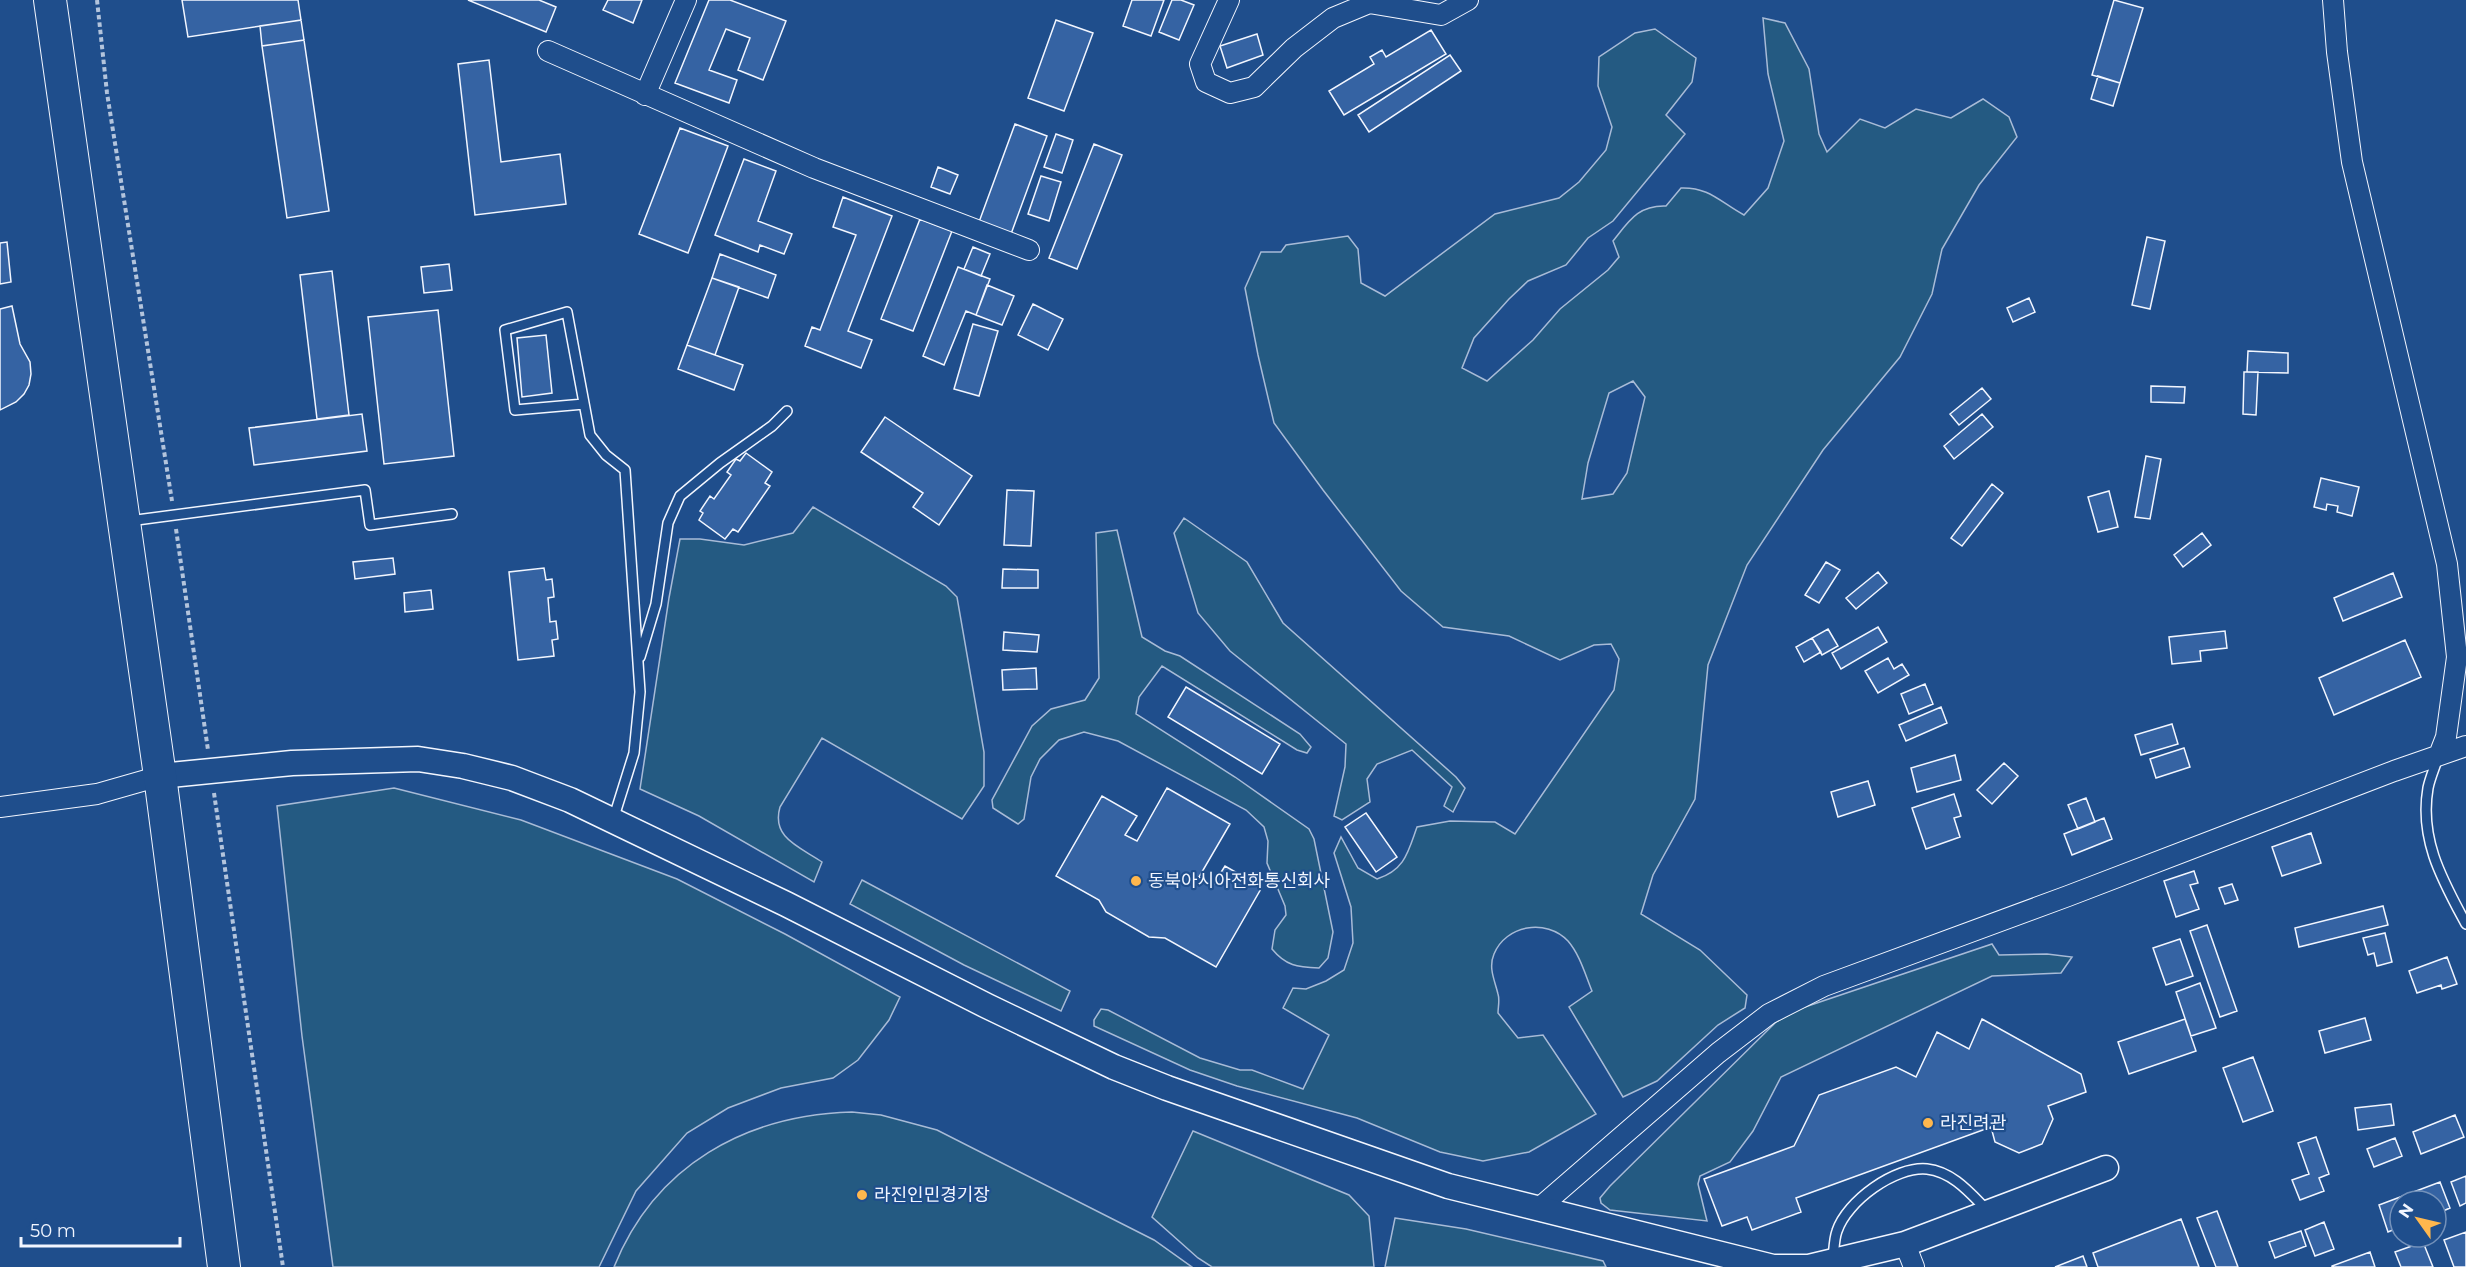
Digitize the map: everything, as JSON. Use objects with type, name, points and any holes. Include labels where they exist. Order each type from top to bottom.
[{"type":"highway","points":[[50,0],[160,776],[224,1267]]},
{"type":"street","points":[[645,95],[686,0]]},
{"type":"street","points":[[1229,0],[1200,64],[1206,82],[1230,93],[1254,87],[1294,48],[1333,18],[1370,3],[1441,15],[1468,0]]},
{"type":"street","points":[[2333,0],[2337,52],[2352,162],[2447,564],[2457,657],[2446,737],[2439,755]]},
{"type":"street","points":[[548,51],[814,168],[1029,250]]},
{"type":"street","points":[[1538,1209],[1718,1053],[1769,1014],[1824,986],[2466,746]]},
{"type":"street","points":[[0,807],[98,794],[160,776],[292,763],[418,759],[463,766],[512,778],[570,800],[613,820],[1114,1067],[1167,1088],[1448,1186],[1773,1267],[1809,1267],[1905,1244],[2106,1168]]},
{"type":"street","points":[[1905,1244],[1914,1267]]},
{"type":"lane","points":[[584,404],[515,410],[505,330],[567,312],[590,435],[606,455],[625,470],[640,692],[634,753],[613,820]]},
{"type":"lane","points":[[638,662],[656,604],[668,523],[680,496],[720,463],[772,426],[787,411]]},
{"type":"lane","points":[[124,521],[365,490],[370,525],[452,514]]},
{"type":"lane","points":[[2439,755],[2428,788],[2427,827],[2435,864],[2466,924]]},
{"type":"lane","points":[[1833,1261],[1837,1231],[1854,1203],[1879,1184],[1909,1172],[1927,1169],[1952,1177],[1990,1212]]},
{"type":"path","points":[[98,0],[107,93],[174,514],[283,1267]]},
{"type":"shaded area","points":[[1763,18],[1785,23],[1809,69],[1819,134],[1827,152],[1860,119],[1885,128],[1916,109],[1951,118],[1983,99],[2009,117],[2017,137],[1979,185],[1942,249],[1932,294],[1900,357],[1823,450],[1747,565],[1708,665],[1695,799],[1653,875],[1641,914],[1700,950],[1747,995],[1745,1008],[1718,1025],[1657,1081],[1623,1097],[1569,1007],[1592,991],[1572,946],[1559,934],[1538,927],[1517,931],[1508,936],[1500,944],[1492,959],[1493,974],[1499,996],[1498,1013],[1518,1038],[1543,1035],[1596,1114],[1529,1152],[1483,1161],[1440,1152],[1357,1118],[1237,1086],[1190,1070],[1094,1026],[1094,1020],[1101,1009],[1108,1010],[1200,1058],[1240,1070],[1252,1070],[1303,1089],[1329,1035],[1283,1008],[1293,988],[1306,989],[1344,970],[1353,943],[1351,907],[1334,853],[1341,837],[1358,868],[1377,879],[1394,871],[1400,865],[1408,852],[1417,827],[1450,821],[1495,822],[1515,834],[1614,690],[1619,659],[1611,644],[1594,645],[1560,660],[1509,636],[1443,627],[1401,591],[1274,423],[1245,288],[1261,252],[1281,252],[1286,245],[1348,236],[1358,249],[1361,283],[1385,296],[1495,214],[1559,198],[1579,182],[1606,150],[1612,127],[1598,86],[1599,57],[1635,33],[1655,29],[1696,58],[1692,82],[1666,115],[1685,134],[1613,221],[1588,238],[1566,265],[1528,281],[1474,338],[1462,368],[1487,381],[1533,340],[1560,309],[1608,270],[1619,257],[1613,241],[1629,221],[1641,211],[1656,206],[1666,206],[1681,188],[1691,188],[1714,196],[1744,215],[1768,188],[1784,141],[1768,74]],"holes":[[[1633,381],[1645,397],[1627,473],[1613,494],[1582,499],[1588,463],[1609,393]]]},
{"type":"shaded area","points":[[813,507],[946,586],[957,597],[984,752],[984,786],[962,819],[822,738],[780,807],[778,818],[780,827],[789,840],[822,862],[814,882],[699,816],[640,789],[680,539],[700,539],[744,545],[793,533]]},
{"type":"shaded area","points":[[1184,518],[1247,562],[1283,623],[1456,777],[1465,788],[1453,812],[1444,806],[1452,787],[1412,750],[1377,764],[1367,779],[1370,802],[1342,820],[1334,816],[1345,767],[1346,744],[1230,651],[1198,613],[1174,533]]},
{"type":"shaded area","points":[[1117,530],[1142,637],[1165,651],[1180,656],[1300,734],[1311,747],[1307,753],[1297,750],[1162,666],[1139,697],[1136,714],[1235,777],[1309,829],[1314,839],[1333,932],[1328,958],[1319,968],[1292,965],[1272,949],[1275,930],[1286,915],[1285,906],[1267,863],[1268,841],[1264,827],[1246,810],[1118,741],[1084,732],[1059,740],[1040,759],[1031,777],[1024,819],[1018,824],[993,808],[992,800],[1032,726],[1051,709],[1085,700],[1099,678],[1096,533]]},
{"type":"shaded area","points":[[394,788],[521,820],[677,879],[785,934],[900,997],[889,1020],[858,1060],[833,1078],[781,1088],[728,1108],[687,1133],[636,1191],[599,1267],[333,1267],[302,1036],[277,806]]},
{"type":"shaded area","points":[[862,880],[1070,991],[1061,1011],[964,965],[850,904]]},
{"type":"shaded area","points":[[1992,944],[1999,955],[2047,954],[2072,957],[2061,973],[1992,976],[1781,1077],[1753,1131],[1730,1162],[1700,1176],[1698,1184],[1707,1221],[1610,1210],[1601,1203],[1600,1198],[1610,1186],[1776,1022],[1799,1009]]},
{"type":"shaded area","name":"라진인민경기장","points":[[852,1112],[881,1115],[937,1130],[1154,1240],[1192,1267],[614,1267],[632,1231],[654,1200],[679,1174],[709,1152],[741,1135],[776,1123],[813,1115]]},
{"type":"shaded area","points":[[1193,1131],[1349,1195],[1369,1216],[1374,1267],[1212,1267],[1198,1258],[1152,1217]]},
{"type":"shaded area","points":[[1395,1218],[1466,1229],[1603,1261],[1606,1267],[1385,1267]]},
{"type":"building","points":[[182,0],[298,0],[301,20],[188,37]]},
{"type":"building","points":[[468,0],[539,0],[556,7],[546,32]]},
{"type":"building","points":[[608,0],[642,0],[633,23],[603,10]]},
{"type":"building","points":[[709,0],[730,0],[786,21],[763,80],[738,70],[750,38],[726,29],[709,70],[737,80],[729,103],[675,83]]},
{"type":"building","points":[[1132,0],[1164,0],[1151,36],[1123,26]]},
{"type":"building","points":[[1172,0],[1181,0],[1194,5],[1179,40],[1159,32]]},
{"type":"building","points":[[2114,0],[2143,8],[2120,83],[2092,75]]},
{"type":"building","points":[[301,20],[304,40],[262,46],[260,26]]},
{"type":"building","points":[[1056,20],[1093,33],[1064,111],[1028,98]]},
{"type":"building","points":[[1431,30],[1446,54],[1344,115],[1329,91],[1374,64],[1370,57],[1382,50],[1386,57]]},
{"type":"building","points":[[1257,34],[1263,55],[1227,68],[1220,46]]},
{"type":"building","points":[[304,40],[329,211],[287,218],[262,46]]},
{"type":"building","points":[[1450,55],[1461,71],[1369,132],[1358,115]]},
{"type":"building","points":[[489,60],[501,162],[560,154],[566,204],[475,215],[458,64]]},
{"type":"building","points":[[2098,76],[2120,83],[2113,106],[2091,99]]},
{"type":"building","points":[[1015,124],[1047,136],[1011,234],[979,222]]},
{"type":"building","points":[[680,128],[728,146],[688,253],[639,234]]},
{"type":"building","points":[[1056,134],[1073,140],[1062,173],[1044,167]]},
{"type":"building","points":[[1094,144],[1122,155],[1077,269],[1049,258]]},
{"type":"building","points":[[744,159],[776,171],[758,221],[792,234],[784,254],[760,245],[758,252],[715,235]]},
{"type":"building","points":[[938,167],[958,175],[950,194],[931,187]]},
{"type":"building","points":[[1041,176],[1061,182],[1049,221],[1028,214]]},
{"type":"building","points":[[843,197],[892,216],[848,331],[872,340],[861,368],[805,346],[812,327],[820,330],[856,235],[833,227]]},
{"type":"building","points":[[920,219],[952,231],[913,331],[881,319]]},
{"type":"building","points":[[2147,237],[2165,241],[2150,309],[2132,305]]},
{"type":"building","points":[[7,242],[11,282],[0,284],[0,243]]},
{"type":"building","points":[[973,247],[990,254],[981,276],[964,269]]},
{"type":"building","points":[[720,254],[776,275],[768,298],[712,278]]},
{"type":"building","points":[[449,264],[452,290],[424,293],[421,267]]},
{"type":"building","points":[[958,267],[990,279],[976,315],[966,311],[944,365],[923,356]]},
{"type":"building","points":[[332,271],[349,415],[317,419],[300,275]]},
{"type":"building","points":[[712,278],[739,287],[715,355],[687,345]]},
{"type":"building","points":[[987,285],[1014,296],[1002,325],[976,315]]},
{"type":"building","points":[[2029,298],[2035,312],[2013,322],[2007,308]]},
{"type":"building","points":[[1033,304],[1063,319],[1048,350],[1018,335]]},
{"type":"building","points":[[12,306],[20,344],[30,362],[31,374],[24,394],[16,402],[0,410],[0,309]]},
{"type":"building","points":[[438,310],[454,456],[384,464],[368,317]]},
{"type":"building","points":[[973,324],[998,331],[979,396],[954,389]]},
{"type":"building","points":[[546,335],[552,393],[522,397],[517,338]]},
{"type":"building","points":[[687,345],[743,365],[734,390],[678,369]]},
{"type":"building","points":[[2248,351],[2288,353],[2288,373],[2247,372]]},
{"type":"building","points":[[2244,372],[2258,372],[2256,415],[2243,414]]},
{"type":"building","points":[[2151,386],[2185,387],[2184,403],[2151,402]]},
{"type":"building","points":[[1982,388],[1991,399],[1959,425],[1950,414]]},
{"type":"building","points":[[362,414],[367,451],[254,465],[249,428]]},
{"type":"building","points":[[1982,414],[1993,427],[1954,459],[1944,446]]},
{"type":"building","points":[[885,417],[972,476],[939,525],[913,507],[923,493],[861,452]]},
{"type":"building","points":[[746,453],[772,472],[765,483],[770,486],[738,532],[733,529],[725,539],[699,520],[703,513],[700,511],[710,496],[714,499],[731,475],[727,472],[736,459],[740,461]]},
{"type":"building","points":[[2146,456],[2161,459],[2150,519],[2135,517]]},
{"type":"building","points":[[2321,478],[2359,487],[2352,516],[2337,512],[2338,506],[2327,504],[2326,510],[2314,507]]},
{"type":"building","points":[[1992,484],[2003,493],[1962,546],[1951,538]]},
{"type":"building","points":[[1007,490],[1034,491],[1031,546],[1004,545]]},
{"type":"building","points":[[2109,491],[2118,527],[2098,532],[2088,497]]},
{"type":"building","points":[[2202,533],[2211,545],[2183,567],[2174,555]]},
{"type":"building","points":[[393,558],[395,574],[355,579],[353,562]]},
{"type":"building","points":[[1826,562],[1840,570],[1819,603],[1805,595]]},
{"type":"building","points":[[544,568],[546,580],[552,579],[554,597],[548,598],[550,622],[556,621],[558,639],[552,640],[554,656],[518,660],[509,572]]},
{"type":"building","points":[[1003,569],[1038,570],[1038,588],[1002,588]]},
{"type":"building","points":[[1878,572],[1887,583],[1856,609],[1846,598]]},
{"type":"building","points":[[2393,573],[2402,597],[2343,621],[2334,598]]},
{"type":"building","points":[[431,590],[433,609],[405,612],[404,593]]},
{"type":"building","points":[[1878,627],[1887,642],[1841,669],[1832,653]]},
{"type":"building","points":[[1828,629],[1838,646],[1822,655],[1812,638]]},
{"type":"building","points":[[2225,631],[2227,648],[2200,651],[2201,661],[2172,664],[2169,637]]},
{"type":"building","points":[[1004,632],[1039,635],[1037,652],[1003,650]]},
{"type":"building","points":[[1812,638],[1821,652],[1804,662],[1796,647]]},
{"type":"building","points":[[2405,640],[2421,677],[2334,715],[2319,678]]},
{"type":"building","points":[[1888,658],[1894,669],[1902,664],[1909,675],[1878,693],[1865,671]]},
{"type":"building","points":[[1036,668],[1037,689],[1003,690],[1002,670]]},
{"type":"building","points":[[1925,684],[1933,704],[1909,714],[1901,694]]},
{"type":"building","points":[[1186,687],[1280,744],[1262,774],[1168,717]]},
{"type":"building","points":[[1941,707],[1947,723],[1906,741],[1899,725]]},
{"type":"building","points":[[2172,724],[2178,744],[2141,755],[2135,735]]},
{"type":"building","points":[[2184,748],[2190,767],[2156,778],[2150,759]]},
{"type":"building","points":[[1955,755],[1961,780],[1917,792],[1911,768]]},
{"type":"building","points":[[2004,763],[2018,776],[1992,804],[1977,790]]},
{"type":"building","points":[[1868,781],[1875,805],[1838,817],[1831,792]]},
{"type":"building","name":"동북아시아전화통신회사","points":[[1167,788],[1230,824],[1199,877],[1213,885],[1225,866],[1262,887],[1216,967],[1165,938],[1149,937],[1106,912],[1099,900],[1056,876],[1102,796],[1137,816],[1125,835],[1137,841]]},
{"type":"building","points":[[1954,794],[1961,816],[1954,818],[1960,837],[1926,849],[1912,808]]},
{"type":"building","points":[[2086,798],[2095,822],[2078,829],[2068,805]]},
{"type":"building","points":[[1366,813],[1397,857],[1376,872],[1345,827]]},
{"type":"building","points":[[2104,818],[2112,839],[2072,855],[2064,834]]},
{"type":"building","points":[[2311,833],[2321,863],[2282,876],[2272,847]]},
{"type":"building","points":[[2194,871],[2198,883],[2190,885],[2199,909],[2176,917],[2164,881]]},
{"type":"building","points":[[2232,884],[2238,900],[2225,904],[2219,888]]},
{"type":"building","points":[[2383,906],[2388,925],[2299,947],[2295,928]]},
{"type":"building","points":[[2207,925],[2237,1011],[2220,1017],[2190,931]]},
{"type":"building","points":[[2385,933],[2392,962],[2377,966],[2374,953],[2368,955],[2363,938]]},
{"type":"building","points":[[2180,939],[2193,976],[2166,985],[2153,948]]},
{"type":"building","points":[[2447,957],[2457,984],[2442,989],[2441,985],[2417,993],[2409,971]]},
{"type":"building","points":[[2200,983],[2216,1028],[2191,1036],[2176,992]]},
{"type":"building","points":[[2365,1018],[2371,1040],[2325,1053],[2319,1031]]},
{"type":"building","name":"라진려관","points":[[1982,1019],[2081,1074],[2086,1092],[2048,1106],[2053,1119],[2042,1144],[2019,1153],[1995,1142],[1991,1127],[1796,1198],[1801,1212],[1752,1230],[1747,1217],[1722,1226],[1704,1179],[1794,1146],[1819,1095],[1896,1067],[1916,1077],[1937,1032],[1969,1049]]},
{"type":"building","points":[[2185,1019],[2196,1051],[2129,1074],[2118,1042]]},
{"type":"building","points":[[2253,1057],[2273,1111],[2243,1122],[2223,1068]]},
{"type":"building","points":[[2391,1104],[2394,1125],[2358,1130],[2355,1108]]},
{"type":"building","points":[[2455,1115],[2464,1137],[2421,1154],[2413,1132]]},
{"type":"building","points":[[2316,1137],[2329,1174],[2319,1178],[2324,1191],[2300,1200],[2292,1180],[2309,1174],[2298,1143]]},
{"type":"building","points":[[2395,1138],[2402,1156],[2374,1167],[2367,1149]]},
{"type":"building","points":[[2466,1176],[2466,1203],[2460,1206],[2451,1182]]},
{"type":"building","points":[[2440,1182],[2443,1189],[2421,1189]]},
{"type":"building","points":[[2388,1202],[2388,1232],[2379,1205]]},
{"type":"building","points":[[2217,1211],[2238,1267],[2216,1267],[2197,1218]]},
{"type":"building","points":[[2181,1219],[2199,1267],[2098,1267],[2093,1253]]},
{"type":"building","points":[[2324,1222],[2334,1249],[2315,1256],[2305,1230]]},
{"type":"building","points":[[2301,1231],[2306,1246],[2275,1258],[2269,1242]]},
{"type":"building","points":[[2466,1232],[2466,1267],[2454,1267],[2447,1249],[2448,1239]]},
{"type":"building","points":[[2403,1249],[2426,1249],[2433,1267],[2401,1267],[2395,1252]]},
{"type":"building","points":[[2370,1252],[2375,1267],[2332,1267],[2332,1266]]},
{"type":"building","points":[[2083,1256],[2087,1267],[2055,1267]]},
{"type":"place","name":"동북아시아전화통신회사","points":[[1136,881]]},
{"type":"place","name":"라진려관","points":[[1928,1123]]},
{"type":"place","name":"라진인민경기장","points":[[862,1195]]}]
